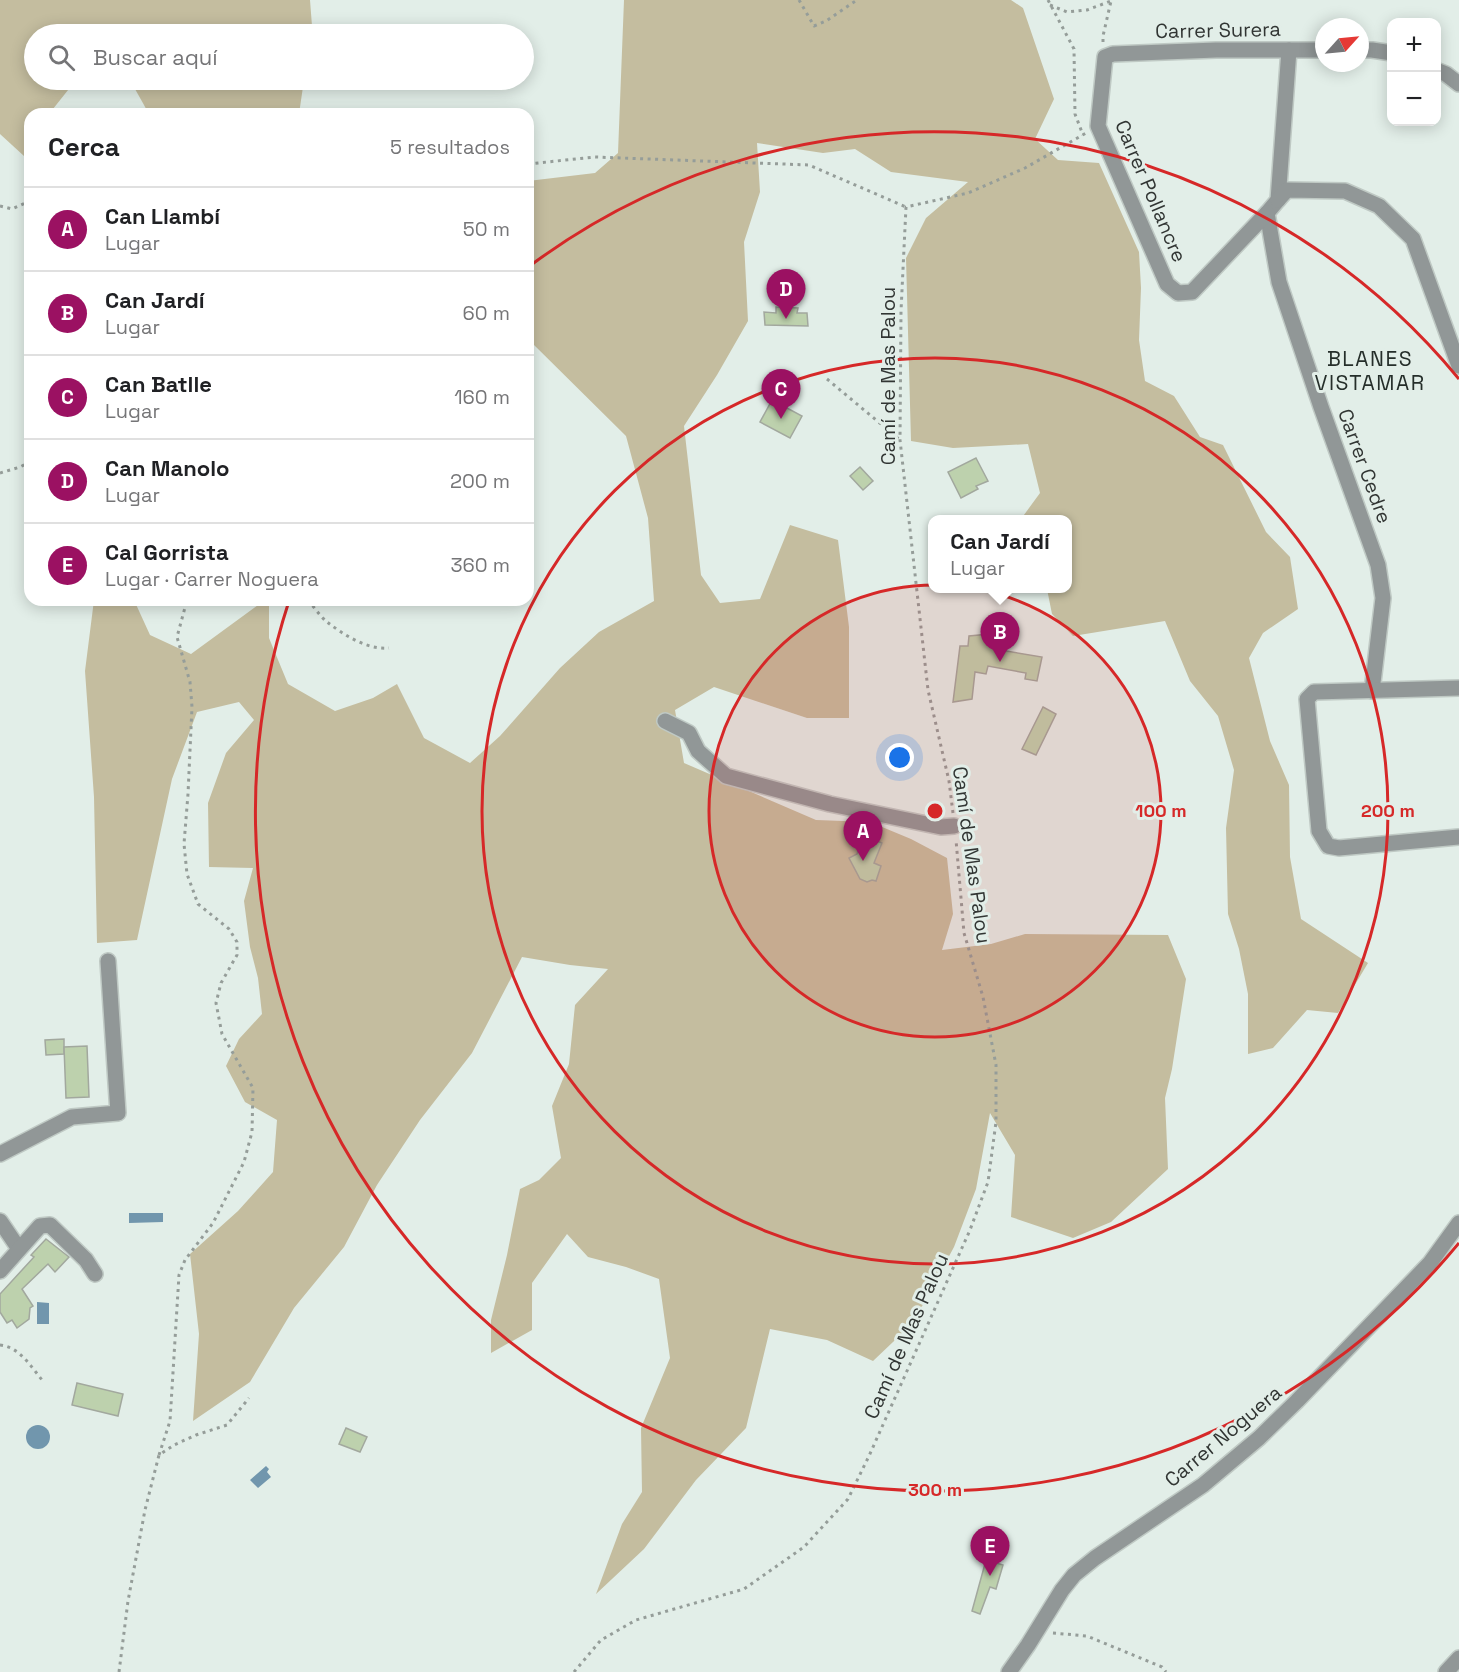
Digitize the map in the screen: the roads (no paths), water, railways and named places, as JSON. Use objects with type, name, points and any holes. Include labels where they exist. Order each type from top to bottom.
[{"type":"street","name":"Carrer Surera","points":[[1109,55],[1216,50],[1315,50]]},
{"type":"street","points":[[1278,200],[1289,50]]},
{"type":"street","points":[[1369,51],[1387,52]]},
{"type":"street","name":"Carrer Pollancre","points":[[1109,55],[1098,126],[1167,284],[1178,293],[1192,292],[1267,213]]},
{"type":"street","points":[[1441,72],[1459,84]]},
{"type":"street","points":[[1267,213],[1287,190],[1345,191],[1379,206],[1413,239],[1459,366]]},
{"type":"street","name":"Carrer Cedre","points":[[1267,213],[1279,282],[1378,565],[1383,598],[1372,691]]},
{"type":"street","points":[[1459,688],[1314,693],[1306,699],[1319,831],[1328,846],[1339,848],[1459,837]]},
{"type":"street","points":[[665,721],[689,733],[698,751],[726,776],[830,804],[941,827],[954,826]]},
{"type":"street","points":[[0,1154],[72,1117],[118,1113],[108,961]]},
{"type":"street","points":[[0,1221],[19,1249]]},
{"type":"street","name":"Carrer Noguera","points":[[1009,1672],[1074,1575],[1095,1558],[1203,1485],[1259,1438],[1430,1263],[1459,1223]]},
{"type":"street","points":[[0,1271],[40,1226],[50,1225],[86,1260],[95,1275]]},
{"type":"street","points":[[1446,1672],[1459,1658]]},
{"type":"water","points":[[129,1213],[163,1213],[163,1222],[129,1223]]},
{"type":"water","points":[[37,1302],[49,1303],[49,1324],[37,1324]]},
{"type":"water","points":[[38,1425],[47,1428],[50,1437],[47,1446],[38,1449],[29,1446],[26,1437],[29,1428]]},
{"type":"water","points":[[266,1466],[271,1477],[258,1488],[250,1480]]},
{"type":"place","name":"Can Manolo","points":[[786,319]]},
{"type":"place","name":"Can Batlle","points":[[781,419]]},
{"type":"place","name":"Can Jardí","points":[[1000,662]]},
{"type":"place","name":"Can Llambí","points":[[863,861]]},
{"type":"place","name":"Cal Gorrista","points":[[990,1576]]},
{"type":"district","name":"BLANES VISTAMAR","points":[[1370,370]]}]
